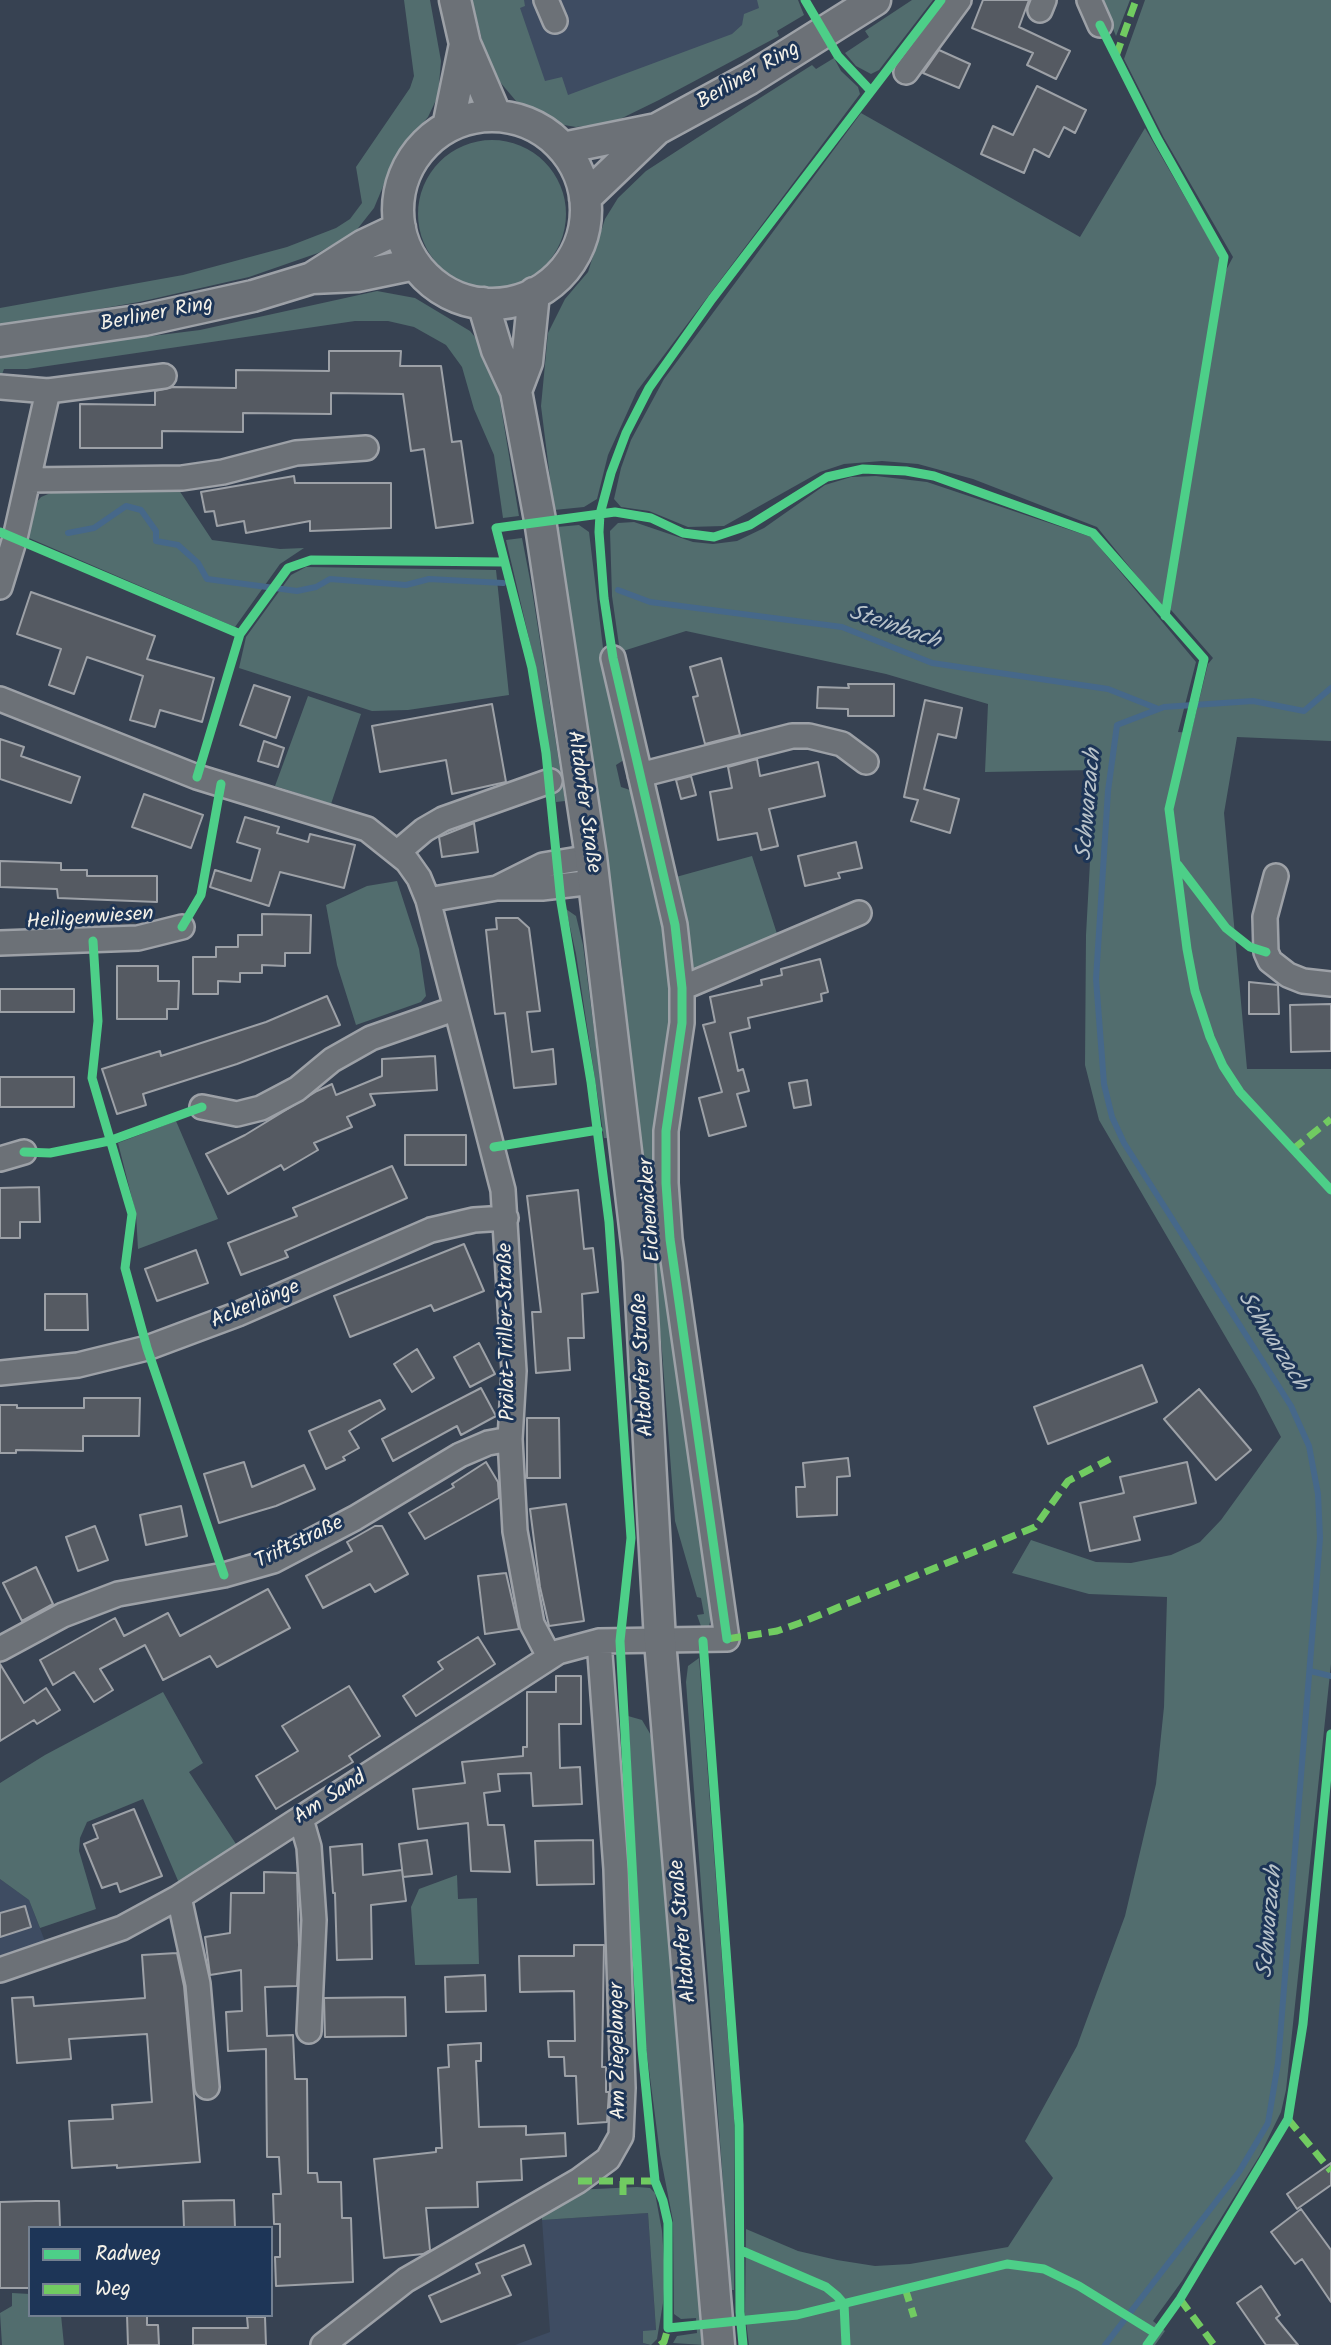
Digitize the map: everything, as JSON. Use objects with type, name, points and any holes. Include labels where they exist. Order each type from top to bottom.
[{"type":"main road","points":[[455,0],[465,44],[496,116]]},
{"type":"main road","name":"Berliner Ring","points":[[585,198],[657,129],[749,79],[875,0]]},
{"type":"main road","points":[[448,127],[465,44]]},
{"type":"main road","points":[[496,116],[535,126],[563,148],[578,172],[585,198],[584,227],[575,253],[558,276],[534,293],[512,301],[483,303],[460,298],[440,289],[415,264],[400,228],[399,191],[407,169],[425,145],[448,127],[473,118],[496,116]]},
{"type":"main road","name":"Berliner Ring","points":[[563,148],[657,129]]},
{"type":"main road","name":"Berliner Ring","points":[[312,278],[364,245],[400,228]]},
{"type":"main road","name":"Berliner Ring","points":[[0,341],[144,320],[253,296],[312,278],[357,276],[415,264]]},
{"type":"main road","name":"Altdorfer Straße","points":[[516,391],[527,362],[534,293]]},
{"type":"main road","name":"Altdorfer Straße","points":[[483,303],[497,349],[516,391],[540,520],[593,869],[639,1261],[660,1641],[719,2345]]},
{"type":"street","points":[[546,0],[555,21]]},
{"type":"street","points":[[906,72],[959,0]]},
{"type":"street","points":[[1089,0],[1100,26]]},
{"type":"street","points":[[0,387],[48,391],[164,376]]},
{"type":"street","points":[[2,575],[29,480],[48,391]]},
{"type":"street","points":[[29,480],[182,478],[296,453],[366,448]]},
{"type":"street","name":"Eichenäcker","points":[[613,658],[676,925],[682,988],[678,1054],[666,1131],[666,1183],[670,1239],[727,1639],[660,1641]]},
{"type":"street","name":"Prälat-Triller-Straße","points":[[0,699],[197,777],[367,830],[398,852],[419,878],[428,900],[454,1009],[494,1147],[506,1219],[514,1371],[510,1439],[516,1531],[532,1624],[549,1656]]},
{"type":"street","points":[[640,775],[792,737],[809,736],[842,744],[866,762]]},
{"type":"street","points":[[398,852],[443,819],[550,781]]},
{"type":"street","points":[[428,900],[497,888],[543,865],[593,869]]},
{"type":"street","points":[[1276,876],[1265,917],[1266,952],[1270,961],[1288,975],[1303,981],[1331,984]]},
{"type":"street","points":[[682,988],[859,913]]},
{"type":"street","name":"Heiligenwiesen","points":[[0,943],[138,938],[182,927]]},
{"type":"street","points":[[202,1107],[237,1114],[261,1108],[297,1089],[348,1049],[371,1038],[454,1009]]},
{"type":"street","points":[[0,1159],[24,1152]]},
{"type":"street","name":"Ackerlänge","points":[[0,1373],[78,1365],[147,1348],[238,1314],[431,1230],[474,1220],[506,1219]]},
{"type":"street","name":"Triftstraße","points":[[0,1649],[63,1615],[118,1594],[224,1575],[273,1560],[355,1518],[460,1455],[488,1443],[510,1439]]},
{"type":"street","name":"Am Sand","points":[[0,1970],[122,1928],[179,1897],[549,1656],[569,1647],[599,1641],[660,1641]]},
{"type":"street","name":"Am Ziegelanger","points":[[323,2345],[406,2280],[578,2181],[608,2159],[621,2136],[623,2088],[616,1869],[599,1641]]},
{"type":"street","points":[[301,1819],[309,1847],[314,1920],[309,2031]]},
{"type":"street","points":[[179,1897],[198,1984],[207,2087]]},
{"type":"shaded area","points":[[491,0],[763,0],[767,22],[595,110],[536,92]]},
{"type":"shaded area","points":[[0,1879],[29,1900],[46,1944],[0,1958]]},
{"type":"shaded area","points":[[648,2213],[656,2331],[643,2343],[649,2345],[515,2345],[550,2332],[542,2220]]},
{"type":"green space","points":[[404,0],[430,0],[441,61],[438,96],[428,117],[397,153],[374,208],[355,232],[318,253],[249,277],[139,302],[0,326],[0,308],[183,275],[287,247],[336,228],[350,219],[362,203],[356,167],[410,88],[414,76]]},
{"type":"green space","points":[[472,0],[524,0],[525,6],[520,8],[545,81],[562,77],[568,95],[732,34],[742,25],[744,14],[759,8],[757,0],[798,0],[804,15],[777,31],[779,36],[659,100],[614,122],[576,127],[558,124],[541,116],[516,101],[500,82],[486,55]]},
{"type":"green space","points":[[912,0],[933,0],[879,70],[871,74],[856,66],[845,53],[869,37],[865,31]]},
{"type":"green space","points":[[1101,0],[1130,0],[1116,36]]},
{"type":"green space","points":[[1145,0],[1331,0],[1331,741],[1237,737],[1224,813],[1247,1069],[1331,1069],[1331,1664],[1286,2090],[1281,2112],[1260,2155],[1182,2281],[1153,2321],[1165,2331],[1155,2345],[749,2345],[745,2314],[746,2229],[798,2251],[837,2260],[875,2266],[910,2264],[1008,2247],[1053,2178],[1025,2141],[1077,2046],[1125,1916],[1156,1784],[1164,1707],[1167,1597],[1089,1594],[1012,1573],[1031,1540],[1096,1562],[1131,1563],[1171,1555],[1200,1542],[1221,1520],[1281,1437],[1256,1389],[1099,1120],[1085,1065],[1086,935],[1095,770],[985,772],[988,704],[886,674],[686,631],[620,652],[612,596],[610,531],[618,523],[634,522],[693,542],[713,544],[737,541],[764,528],[825,485],[851,477],[876,476],[927,482],[1091,537],[1196,662],[1178,732],[1191,733],[1208,664],[1213,658],[1171,610],[1162,607],[1097,527],[973,479],[918,464],[882,461],[844,464],[820,472],[724,526],[688,527],[649,511],[621,507],[614,499],[631,440],[664,379],[861,113],[1080,237],[1145,128],[1220,258],[1219,272],[1224,274],[1233,257],[1164,138],[1124,59]]},
{"type":"green space","points":[[834,58],[841,71],[858,87],[860,94],[637,391],[608,455],[597,499],[584,507],[554,510],[541,406],[548,333],[565,299],[588,272],[605,219],[618,198],[646,171],[700,136],[812,65],[816,69]]},
{"type":"green space","points":[[492,140],[520,145],[545,161],[561,186],[566,214],[561,242],[545,267],[520,283],[492,288],[464,283],[439,267],[423,242],[418,214],[423,186],[439,161],[464,145]]},
{"type":"green space","points":[[377,291],[415,298],[470,331],[485,349],[499,395],[519,516],[503,518],[494,455],[474,409],[462,367],[446,345],[414,327],[388,321],[355,321],[27,369],[4,369],[0,380],[0,355],[200,330]]},
{"type":"green space","points":[[177,487],[212,540],[280,549],[304,548],[280,564],[235,627],[22,535],[33,506],[41,497],[53,492],[70,488]]},
{"type":"green space","points":[[579,525],[589,532],[604,656],[627,758],[616,765],[621,787],[636,792],[669,954],[669,1047],[659,1112],[713,1610],[709,1626],[702,1629],[697,1615],[704,1614],[701,1598],[697,1597],[675,1521],[662,1351],[621,960],[557,527]]},
{"type":"green space","points":[[522,538],[565,801],[556,802],[535,664],[506,540]]},
{"type":"green space","points":[[306,567],[496,570],[509,695],[408,710],[372,711],[239,668],[246,637],[291,575]]},
{"type":"green space","points":[[308,696],[361,714],[331,804],[275,786]]},
{"type":"green space","points":[[752,856],[779,940],[692,973],[676,877]]},
{"type":"green space","points":[[397,881],[419,949],[426,996],[421,1002],[356,1025],[337,965],[326,905],[367,886]]},
{"type":"green space","points":[[566,909],[576,916],[583,945],[608,1138],[604,1138],[576,954]]},
{"type":"green space","points":[[176,1121],[218,1219],[138,1249],[136,1214],[118,1143]]},
{"type":"green space","points":[[699,1658],[734,2118],[734,2290],[731,2290],[686,1682],[688,1666]]},
{"type":"green space","points":[[163,1692],[203,1763],[189,1772],[236,1844],[179,1883],[143,1799],[87,1822],[80,1838],[79,1851],[96,1909],[40,1928],[29,1900],[0,1879],[0,1783],[45,1755]]},
{"type":"green space","points":[[628,1716],[642,1720],[652,1737],[704,2345],[673,2343],[677,2336],[697,2333],[696,2318],[681,2319],[674,2314],[673,2221],[660,2154],[645,2039]]},
{"type":"green space","points":[[457,1875],[458,1899],[477,1898],[479,1964],[415,1965],[411,1907],[419,1889]]},
{"type":"green space","points":[[650,2188],[655,2193],[662,2231],[665,2274],[663,2303],[657,2339],[651,2345],[643,2343],[643,2331],[656,2330],[648,2213],[542,2220],[542,2208],[574,2190]]},
{"type":"green space","points":[[12,2293],[28,2294],[28,2317],[61,2317],[64,2345],[2,2345],[0,2313],[12,2306]]},
{"type":"building","points":[[983,0],[1029,0],[1019,27],[1070,51],[1056,79],[1027,65],[1033,53],[972,28]]},
{"type":"building","points":[[939,50],[970,64],[959,88],[923,73]]},
{"type":"building","points":[[1037,86],[1086,110],[1075,133],[1064,127],[1049,157],[1034,149],[1024,173],[981,154],[993,126],[1013,135]]},
{"type":"building","points":[[329,351],[401,351],[400,366],[441,366],[452,442],[461,441],[473,523],[436,528],[424,449],[411,451],[403,394],[331,393],[331,414],[243,413],[243,432],[162,431],[162,448],[80,448],[80,404],[155,405],[155,391],[173,387],[236,388],[236,370],[329,371]]},
{"type":"building","points":[[294,476],[295,483],[391,483],[391,528],[310,531],[310,521],[246,533],[244,521],[217,526],[214,511],[205,512],[201,492]]},
{"type":"building","points":[[31,592],[155,636],[147,659],[214,678],[202,722],[160,710],[155,727],[130,720],[143,676],[87,657],[74,694],[49,685],[61,649],[17,634]]},
{"type":"building","points":[[721,658],[740,735],[705,744],[693,697],[698,696],[690,667]]},
{"type":"building","points":[[848,684],[894,684],[894,716],[848,716],[848,709],[817,708],[818,687],[849,688]]},
{"type":"building","points":[[254,685],[290,697],[276,738],[240,725]]},
{"type":"building","points":[[925,700],[962,708],[956,738],[938,734],[924,789],[959,799],[950,833],[911,821],[918,800],[904,797]]},
{"type":"building","points":[[492,704],[506,782],[452,794],[446,760],[380,772],[372,726]]},
{"type":"building","points":[[0,739],[24,747],[21,756],[80,777],[71,803],[0,779]]},
{"type":"building","points":[[264,741],[284,748],[278,767],[258,761]]},
{"type":"building","points":[[757,759],[760,776],[818,762],[825,796],[769,809],[778,846],[761,850],[757,833],[718,840],[710,792],[732,788],[728,767]]},
{"type":"building","points":[[691,776],[696,795],[681,799],[676,780]]},
{"type":"building","points":[[144,794],[203,815],[191,848],[132,827]]},
{"type":"building","points":[[245,817],[279,827],[277,833],[308,842],[310,834],[355,845],[344,888],[280,872],[269,906],[210,887],[215,870],[251,881],[260,849],[237,842]]},
{"type":"building","points":[[474,823],[478,852],[442,857],[439,837]]},
{"type":"building","points":[[856,842],[862,868],[838,873],[840,878],[805,886],[798,856]]},
{"type":"building","points":[[0,861],[61,863],[61,870],[87,870],[87,876],[157,876],[157,902],[58,898],[57,889],[0,887]]},
{"type":"building","points":[[262,914],[311,915],[310,953],[285,953],[285,966],[262,965],[262,973],[240,973],[240,982],[218,981],[218,994],[193,994],[193,957],[216,957],[216,947],[238,947],[238,935],[262,935]]},
{"type":"building","points":[[496,918],[518,918],[529,928],[540,1011],[527,1012],[532,1052],[553,1049],[556,1084],[514,1088],[505,1013],[495,1014],[486,930],[497,929]]},
{"type":"building","points":[[820,959],[828,992],[821,994],[822,1001],[748,1018],[750,1028],[730,1033],[738,1071],[743,1069],[749,1091],[737,1094],[746,1126],[709,1136],[699,1098],[722,1092],[703,1025],[715,1022],[710,997],[762,985],[761,980],[782,975],[781,969]]},
{"type":"building","points":[[117,966],[158,966],[158,981],[179,981],[178,1009],[167,1009],[167,1019],[117,1019]]},
{"type":"building","points":[[1249,982],[1278,985],[1279,1014],[1249,1014]]},
{"type":"building","points":[[0,989],[74,989],[74,1012],[0,1012]]},
{"type":"building","points":[[327,996],[340,1025],[237,1064],[143,1094],[146,1105],[117,1114],[102,1069],[160,1051],[161,1056],[266,1022]]},
{"type":"building","points":[[1331,1004],[1331,1051],[1291,1052],[1290,1005]]},
{"type":"building","points":[[435,1056],[437,1090],[370,1094],[375,1105],[347,1117],[352,1127],[314,1143],[318,1150],[284,1170],[281,1165],[228,1194],[206,1154],[245,1135],[332,1084],[336,1095],[382,1076],[382,1059]]},
{"type":"building","points":[[0,1077],[74,1077],[74,1107],[0,1107]]},
{"type":"building","points":[[807,1080],[811,1105],[794,1108],[789,1083]]},
{"type":"building","points":[[405,1135],[466,1135],[466,1165],[405,1165]]},
{"type":"building","points":[[392,1166],[407,1198],[285,1251],[288,1257],[241,1275],[228,1243],[297,1216],[293,1208]]},
{"type":"building","points":[[39,1187],[40,1222],[20,1222],[20,1238],[0,1238],[0,1188]]},
{"type":"building","points":[[578,1190],[584,1249],[593,1248],[598,1292],[582,1294],[584,1338],[568,1338],[570,1370],[536,1373],[532,1312],[541,1312],[527,1196]]},
{"type":"building","points":[[464,1244],[484,1291],[434,1311],[431,1305],[350,1337],[334,1296]]},
{"type":"building","points":[[196,1250],[208,1283],[157,1301],[145,1269]]},
{"type":"building","points":[[45,1294],[87,1294],[88,1330],[45,1330]]},
{"type":"building","points":[[479,1343],[495,1374],[470,1387],[454,1357]]},
{"type":"building","points":[[417,1349],[434,1378],[412,1392],[394,1364]]},
{"type":"building","points":[[1142,1365],[1157,1402],[1048,1444],[1034,1407]]},
{"type":"building","points":[[481,1388],[496,1416],[461,1435],[457,1426],[393,1461],[382,1439]]},
{"type":"building","points":[[1199,1389],[1251,1450],[1216,1480],[1164,1419]]},
{"type":"building","points":[[84,1398],[140,1398],[139,1436],[83,1436],[83,1451],[16,1450],[16,1453],[0,1453],[0,1405],[17,1405],[17,1408],[84,1408]]},
{"type":"building","points":[[380,1400],[385,1409],[349,1431],[359,1448],[343,1457],[345,1460],[326,1469],[309,1431]]},
{"type":"building","points":[[527,1418],[559,1418],[560,1478],[527,1478]]},
{"type":"building","points":[[848,1458],[850,1476],[837,1477],[837,1515],[797,1517],[796,1487],[805,1487],[803,1463]]},
{"type":"building","points":[[244,1462],[252,1487],[304,1465],[315,1489],[276,1506],[219,1523],[204,1474]]},
{"type":"building","points":[[486,1462],[498,1482],[499,1498],[425,1539],[409,1513],[454,1487],[452,1484]]},
{"type":"building","points":[[1187,1462],[1196,1503],[1134,1517],[1140,1540],[1090,1551],[1080,1503],[1124,1493],[1120,1477]]},
{"type":"building","points":[[566,1504],[584,1621],[549,1626],[540,1587],[530,1509]]},
{"type":"building","points":[[181,1506],[187,1536],[146,1545],[140,1515]]},
{"type":"building","points":[[95,1526],[108,1560],[78,1571],[66,1537]]},
{"type":"building","points":[[375,1526],[382,1526],[408,1574],[375,1592],[370,1584],[323,1608],[306,1576],[352,1551],[347,1542]]},
{"type":"building","points":[[36,1567],[53,1604],[22,1621],[3,1583]]},
{"type":"building","points":[[506,1573],[519,1629],[485,1634],[478,1576]]},
{"type":"building","points":[[268,1589],[290,1628],[217,1667],[210,1656],[163,1680],[145,1645],[100,1669],[113,1690],[94,1702],[74,1672],[53,1685],[40,1660],[115,1618],[124,1636],[168,1613],[180,1636]]},
{"type":"building","points":[[478,1637],[495,1664],[416,1716],[403,1696],[443,1669],[438,1662]]},
{"type":"building","points":[[0,1664],[24,1703],[46,1688],[60,1710],[37,1724],[34,1720],[0,1741]]},
{"type":"building","points":[[556,1676],[581,1676],[581,1724],[559,1724],[560,1768],[580,1767],[582,1804],[533,1806],[531,1773],[498,1774],[500,1791],[484,1793],[488,1825],[504,1825],[510,1872],[471,1871],[468,1823],[418,1829],[413,1789],[465,1783],[462,1762],[523,1756],[523,1747],[527,1747],[527,1692],[556,1692]]},
{"type":"building","points":[[349,1686],[380,1736],[349,1756],[353,1762],[276,1809],[256,1776],[298,1751],[282,1726]]},
{"type":"building","points":[[134,1809],[162,1876],[120,1892],[117,1883],[102,1888],[84,1844],[98,1838],[93,1825]]},
{"type":"building","points":[[427,1840],[432,1874],[403,1877],[399,1844]]},
{"type":"building","points":[[593,1840],[594,1884],[537,1885],[535,1841]]},
{"type":"building","points":[[362,1844],[363,1875],[402,1870],[406,1901],[371,1905],[372,1959],[337,1960],[335,1893],[330,1847]]},
{"type":"building","points":[[264,1872],[297,1873],[297,1986],[265,1987],[267,2036],[293,2035],[295,2079],[307,2079],[308,2173],[317,2173],[318,2182],[341,2182],[342,2218],[351,2218],[353,2282],[276,2286],[275,2257],[280,2257],[280,2224],[274,2224],[273,2194],[281,2194],[279,2157],[267,2157],[266,2049],[228,2051],[226,2012],[242,2011],[241,1970],[210,1975],[205,1937],[230,1933],[231,1893],[264,1893]]},
{"type":"building","points":[[25,1906],[31,1927],[0,1937],[0,1913]]},
{"type":"building","points":[[574,1945],[604,1945],[602,2067],[606,2067],[606,2092],[609,2092],[607,2122],[578,2124],[576,2076],[565,2076],[564,2057],[549,2057],[548,2041],[575,2041],[574,1991],[520,1992],[519,1956],[574,1956]]},
{"type":"building","points":[[177,1953],[184,1986],[200,2162],[117,2168],[117,2165],[72,2168],[69,2121],[113,2119],[112,2105],[152,2102],[147,2034],[69,2039],[71,2059],[17,2063],[12,1998],[33,1997],[34,2006],[145,1998],[142,1955]]},
{"type":"building","points":[[485,1975],[486,2011],[446,2012],[445,1977]]},
{"type":"building","points":[[405,1997],[406,2036],[325,2037],[324,1998]]},
{"type":"building","points":[[481,2043],[481,2061],[476,2061],[479,2127],[526,2126],[526,2135],[565,2133],[566,2156],[521,2159],[522,2180],[477,2182],[478,2207],[426,2208],[430,2250],[423,2254],[384,2258],[374,2159],[436,2152],[436,2148],[442,2148],[438,2068],[449,2067],[448,2045]]},
{"type":"building","points":[[1331,2163],[1331,2185],[1297,2209],[1287,2194]]},
{"type":"building","points":[[234,2200],[235,2226],[184,2226],[183,2201]]},
{"type":"building","points":[[59,2201],[60,2226],[28,2226],[28,2288],[0,2288],[0,2202]]},
{"type":"building","points":[[1301,2209],[1331,2250],[1331,2302],[1302,2259],[1295,2264],[1271,2232]]},
{"type":"building","points":[[524,2245],[531,2264],[502,2276],[511,2295],[441,2322],[429,2296],[480,2273],[476,2264]]},
{"type":"building","points":[[1261,2286],[1280,2315],[1276,2318],[1298,2345],[1266,2345],[1237,2303]]},
{"type":"building","points":[[127,2317],[147,2317],[147,2325],[158,2325],[159,2345],[128,2345]]},
{"type":"building","points":[[247,2317],[265,2317],[266,2345],[193,2345],[193,2328],[248,2328]]},
{"type":"waterway","name":"Steinbach","points":[[68,533],[94,528],[126,506],[141,510],[156,531],[156,541],[178,545],[198,563],[207,579],[297,591],[316,587],[330,579],[406,585],[429,579],[503,583]]},
{"type":"waterway","name":"Steinbach","points":[[618,590],[650,602],[842,627],[932,663],[1108,689],[1156,708]]},
{"type":"waterway","name":"Schwarzach","points":[[1105,2345],[1239,2172],[1268,2123],[1278,2063],[1320,1538],[1318,1494],[1309,1446],[1291,1406],[1124,1143],[1112,1117],[1104,1084],[1096,979],[1108,791],[1117,725],[1164,707],[1253,701],[1304,711],[1331,688]]},
{"type":"waterway","points":[[1310,1671],[1331,1676]]},
{"type":"marked path","points":[[1116,56],[1136,0]]},
{"type":"marked path","points":[[1292,1150],[1331,1119]]},
{"type":"marked path","points":[[727,1639],[777,1631],[800,1623],[1035,1527],[1068,1481],[1110,1459]]},
{"type":"marked path","points":[[1288,2119],[1331,2171]]},
{"type":"marked path","points":[[578,2181],[655,2181]]},
{"type":"marked path","points":[[623,2181],[623,2200]]},
{"type":"marked path","points":[[905,2288],[914,2317]]},
{"type":"marked path","points":[[1180,2299],[1214,2345]]},
{"type":"marked path","points":[[660,2345],[664,2342],[668,2328]]},
{"type":"cycle path","points":[[805,0],[838,56],[871,91]]},
{"type":"cycle path","points":[[727,1639],[670,1239],[666,1131],[682,1023],[682,988],[675,925],[613,658],[604,598],[600,514],[626,433],[649,388],[712,299],[941,0]]},
{"type":"cycle path","points":[[1100,25],[1157,138],[1224,257],[1165,616]]},
{"type":"cycle path","points":[[1155,2333],[1079,2286],[1044,2269],[1007,2264],[797,2315],[668,2328],[668,2223],[655,2181],[642,2049],[620,1641],[631,1538],[609,1222],[591,1082],[561,902],[546,753],[532,668],[496,528],[615,512],[651,518],[683,533],[714,537],[750,525],[827,477],[863,469],[906,471],[934,476],[1093,533],[1204,659],[1169,809],[1187,949],[1195,991],[1210,1037],[1223,1066],[1240,1092],[1331,1190]]},
{"type":"cycle path","points":[[0,532],[240,634]]},
{"type":"cycle path","points":[[197,777],[240,634],[288,568],[311,560],[502,562]]},
{"type":"cycle path","points":[[182,927],[201,895],[221,784]]},
{"type":"cycle path","points":[[1178,865],[1226,928],[1250,947],[1266,952]]},
{"type":"cycle path","points":[[93,941],[98,1021],[92,1078],[132,1214],[125,1268],[147,1348],[224,1575]]},
{"type":"cycle path","points":[[24,1152],[50,1153],[109,1141],[202,1107]]},
{"type":"cycle path","points":[[494,1147],[598,1130]]},
{"type":"cycle path","points":[[703,1641],[739,2125],[740,2312],[743,2345]]},
{"type":"cycle path","points":[[1147,2345],[1180,2299],[1288,2119],[1303,2024],[1331,1734]]},
{"type":"cycle path","points":[[740,2250],[826,2287],[837,2296],[844,2304],[846,2345]]}]
